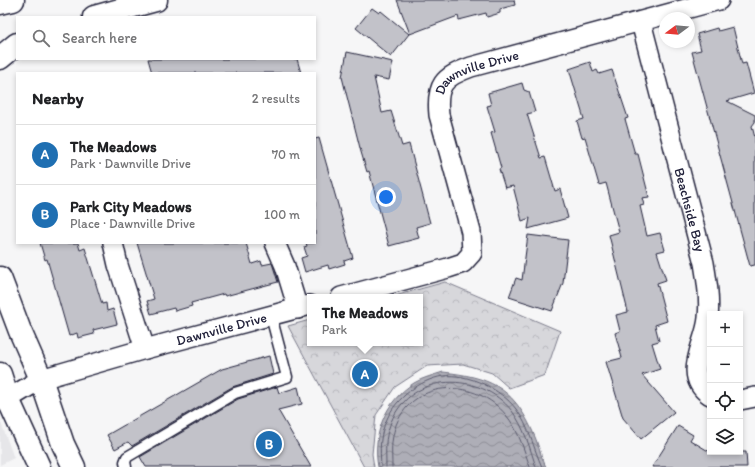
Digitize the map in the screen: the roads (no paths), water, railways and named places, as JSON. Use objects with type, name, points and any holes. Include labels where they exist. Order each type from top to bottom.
[{"type":"street","points":[[0,3],[13,0]]},
{"type":"street","points":[[98,16],[156,0]]},
{"type":"street","name":"Dawnville Drive","points":[[352,294],[463,263],[472,253],[471,232],[439,115],[437,98],[442,82],[456,72],[471,67],[720,0]]},
{"type":"street","name":"Beachside Bay","points":[[641,22],[704,262],[709,289],[708,319],[695,365],[696,374],[700,384],[707,392]]},
{"type":"street","points":[[0,43],[16,38]]},
{"type":"street","points":[[0,58],[16,45]]},
{"type":"street","points":[[113,244],[118,265],[145,349]]},
{"type":"street","name":"Dawnville Drive","points":[[4,400],[41,379],[145,349],[304,307],[275,244]]},
{"type":"street","points":[[0,278],[20,331],[41,379],[63,444],[74,467]]},
{"type":"street","points":[[0,374],[4,400],[39,467]]},
{"type":"street","points":[[743,399],[755,397]]},
{"type":"lane","points":[[126,467],[125,462],[127,457],[235,393],[287,377],[271,316]]},
{"type":"water","points":[[443,372],[459,374],[486,381],[497,386],[507,394],[516,403],[524,415],[534,435],[546,467],[378,467],[377,443],[379,431],[388,409],[404,390],[414,383]]},
{"type":"place","name":"The Meadows","points":[[365,374]]},
{"type":"place","name":"Park City Meadows","points":[[269,444]]}]
